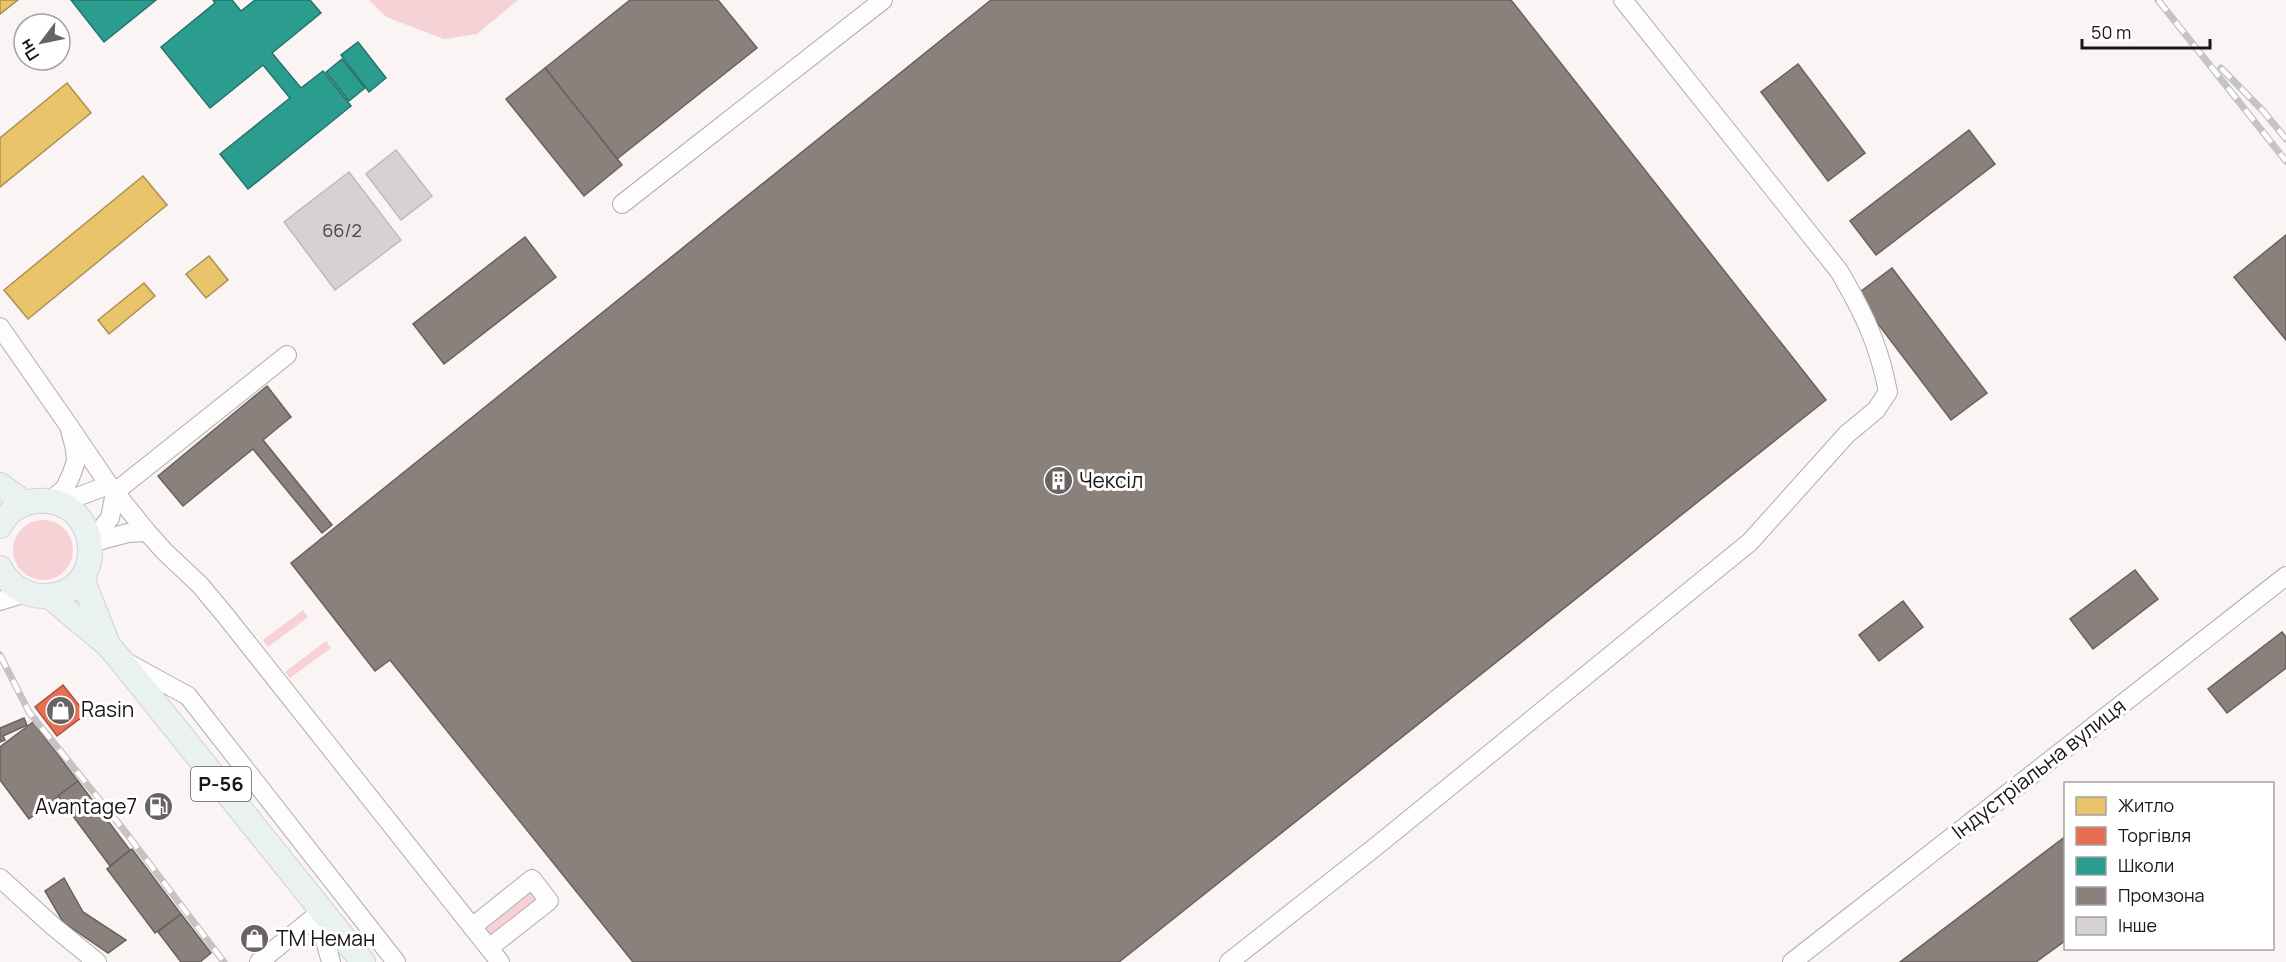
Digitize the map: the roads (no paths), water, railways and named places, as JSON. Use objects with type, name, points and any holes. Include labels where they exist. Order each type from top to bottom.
[{"type":"main road","points":[[0,485],[25,503]]},
{"type":"main road","points":[[0,526],[9,513],[25,503],[54,502],[74,512],[80,519],[90,543],[89,560],[82,578],[66,591],[38,594]]},
{"type":"main road","name":"Р-56","points":[[0,568],[9,581],[38,594],[114,651],[363,962]]},
{"type":"main road","name":"Р-56","points":[[82,578],[114,651]]},
{"type":"street","points":[[622,204],[883,0]]},
{"type":"street","points":[[1229,962],[1370,851],[1750,542],[1847,434],[1876,410],[1888,392],[1882,362],[1866,316],[1839,270],[1623,0]]},
{"type":"street","points":[[0,327],[112,489],[147,532],[200,585],[225,615],[494,955],[549,901],[532,879],[472,927]]},
{"type":"street","points":[[54,502],[112,489],[287,355]]},
{"type":"street","points":[[54,502],[65,488],[76,461],[69,426]]},
{"type":"street","points":[[90,543],[110,518],[112,489]]},
{"type":"street","points":[[90,543],[128,533],[147,532]]},
{"type":"street","name":"Індустріальна вулиця","points":[[1792,962],[2286,576]]},
{"type":"street","points":[[0,601],[38,594]]},
{"type":"street","points":[[114,651],[188,696],[396,962]]},
{"type":"street","points":[[0,878],[97,962]]},
{"type":"street","points":[[259,962],[323,910]]},
{"type":"street","points":[[323,910],[326,944],[331,962]]},
{"type":"railway","points":[[2158,0],[2286,161]]},
{"type":"railway","points":[[2221,68],[2264,112],[2286,139]]},
{"type":"railway","points":[[0,655],[29,712],[127,834],[224,962]]},
{"type":"place","name":"Чексіл","points":[[1058,481]]},
{"type":"place","name":"Rasin","points":[[60,710]]},
{"type":"place","name":"Avantage7","points":[[158,807]]},
{"type":"place","name":"ТМ Неман","points":[[255,939]]}]
